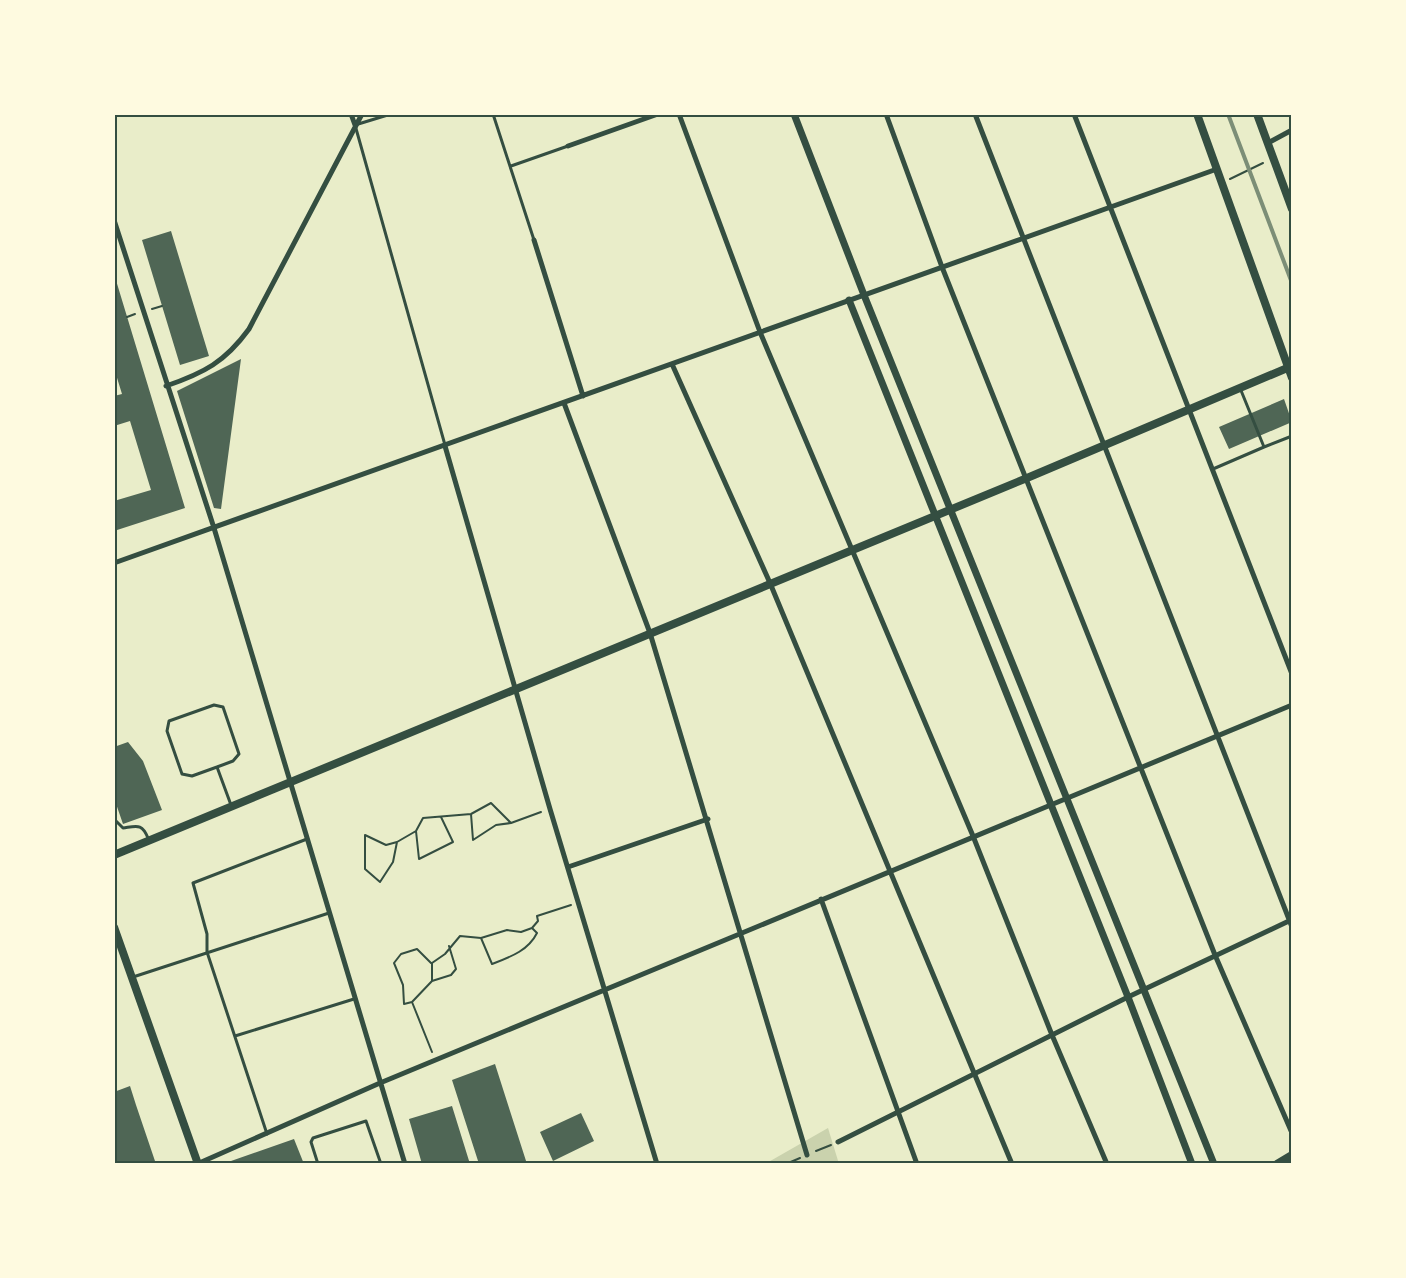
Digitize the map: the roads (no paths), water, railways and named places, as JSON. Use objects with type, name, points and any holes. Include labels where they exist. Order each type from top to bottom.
[{"type":"main road","points":[[1197,114],[1290,367],[1292,378]]},
{"type":"main road","points":[[1257,114],[1292,209]]},
{"type":"main road","points":[[114,855],[936,516],[1290,367]]},
{"type":"main road","points":[[114,927],[197,1164]]},
{"type":"main road","points":[[1277,1164],[1292,1155]]},
{"type":"street","points":[[351,114],[356,125]]},
{"type":"street","points":[[166,386],[197,375],[234,350],[249,329],[362,114]]},
{"type":"street","points":[[568,146],[658,114]]},
{"type":"street","points":[[680,114],[760,332],[973,836],[1052,1035],[1107,1164]]},
{"type":"street","points":[[794,114],[864,295],[1214,1164]]},
{"type":"street","points":[[886,114],[942,267],[1215,955],[1292,1133]]},
{"type":"street","points":[[975,114],[1021,239],[1292,927]]},
{"type":"street","points":[[1074,114],[1108,208],[1292,674]]},
{"type":"street","points":[[1268,143],[1292,130]]},
{"type":"street","points":[[114,563],[1217,169]]},
{"type":"street","points":[[114,220],[166,386],[214,528],[405,1164]]},
{"type":"street","points":[[534,240],[583,396]]},
{"type":"street","points":[[849,300],[1128,997],[1192,1164]]},
{"type":"street","points":[[672,364],[770,583],[1012,1164]]},
{"type":"street","points":[[564,403],[650,633],[742,932],[807,1155]]},
{"type":"street","points":[[446,446],[550,809],[657,1164]]},
{"type":"street","points":[[197,1164],[380,1083],[1292,705]]},
{"type":"street","points":[[568,867],[708,819]]},
{"type":"street","points":[[821,899],[917,1164]]},
{"type":"street","points":[[838,1142],[1128,997],[1291,920]]},
{"type":"lane","points":[[391,114],[356,125],[446,446]]},
{"type":"lane","points":[[493,114],[534,240]]},
{"type":"lane","points":[[511,166],[568,146]]},
{"type":"lane","points":[[1240,388],[1264,447]]},
{"type":"lane","points":[[1211,470],[1292,436]]},
{"type":"lane","points":[[214,705],[223,707],[239,754],[233,761],[217,767],[192,776],[182,774],[167,731],[169,721],[214,705]]},
{"type":"lane","points":[[217,767],[231,805]]},
{"type":"lane","points":[[114,819],[123,828],[138,825],[142,827],[149,840]]},
{"type":"lane","points":[[268,1134],[207,952],[207,934],[193,883],[307,839]]},
{"type":"lane","points":[[133,977],[329,913]]},
{"type":"lane","points":[[235,1036],[354,999]]},
{"type":"lane","points":[[318,1164],[311,1140],[366,1121],[381,1164]]},
{"type":"railway","points":[[1228,114],[1292,283]]}]
